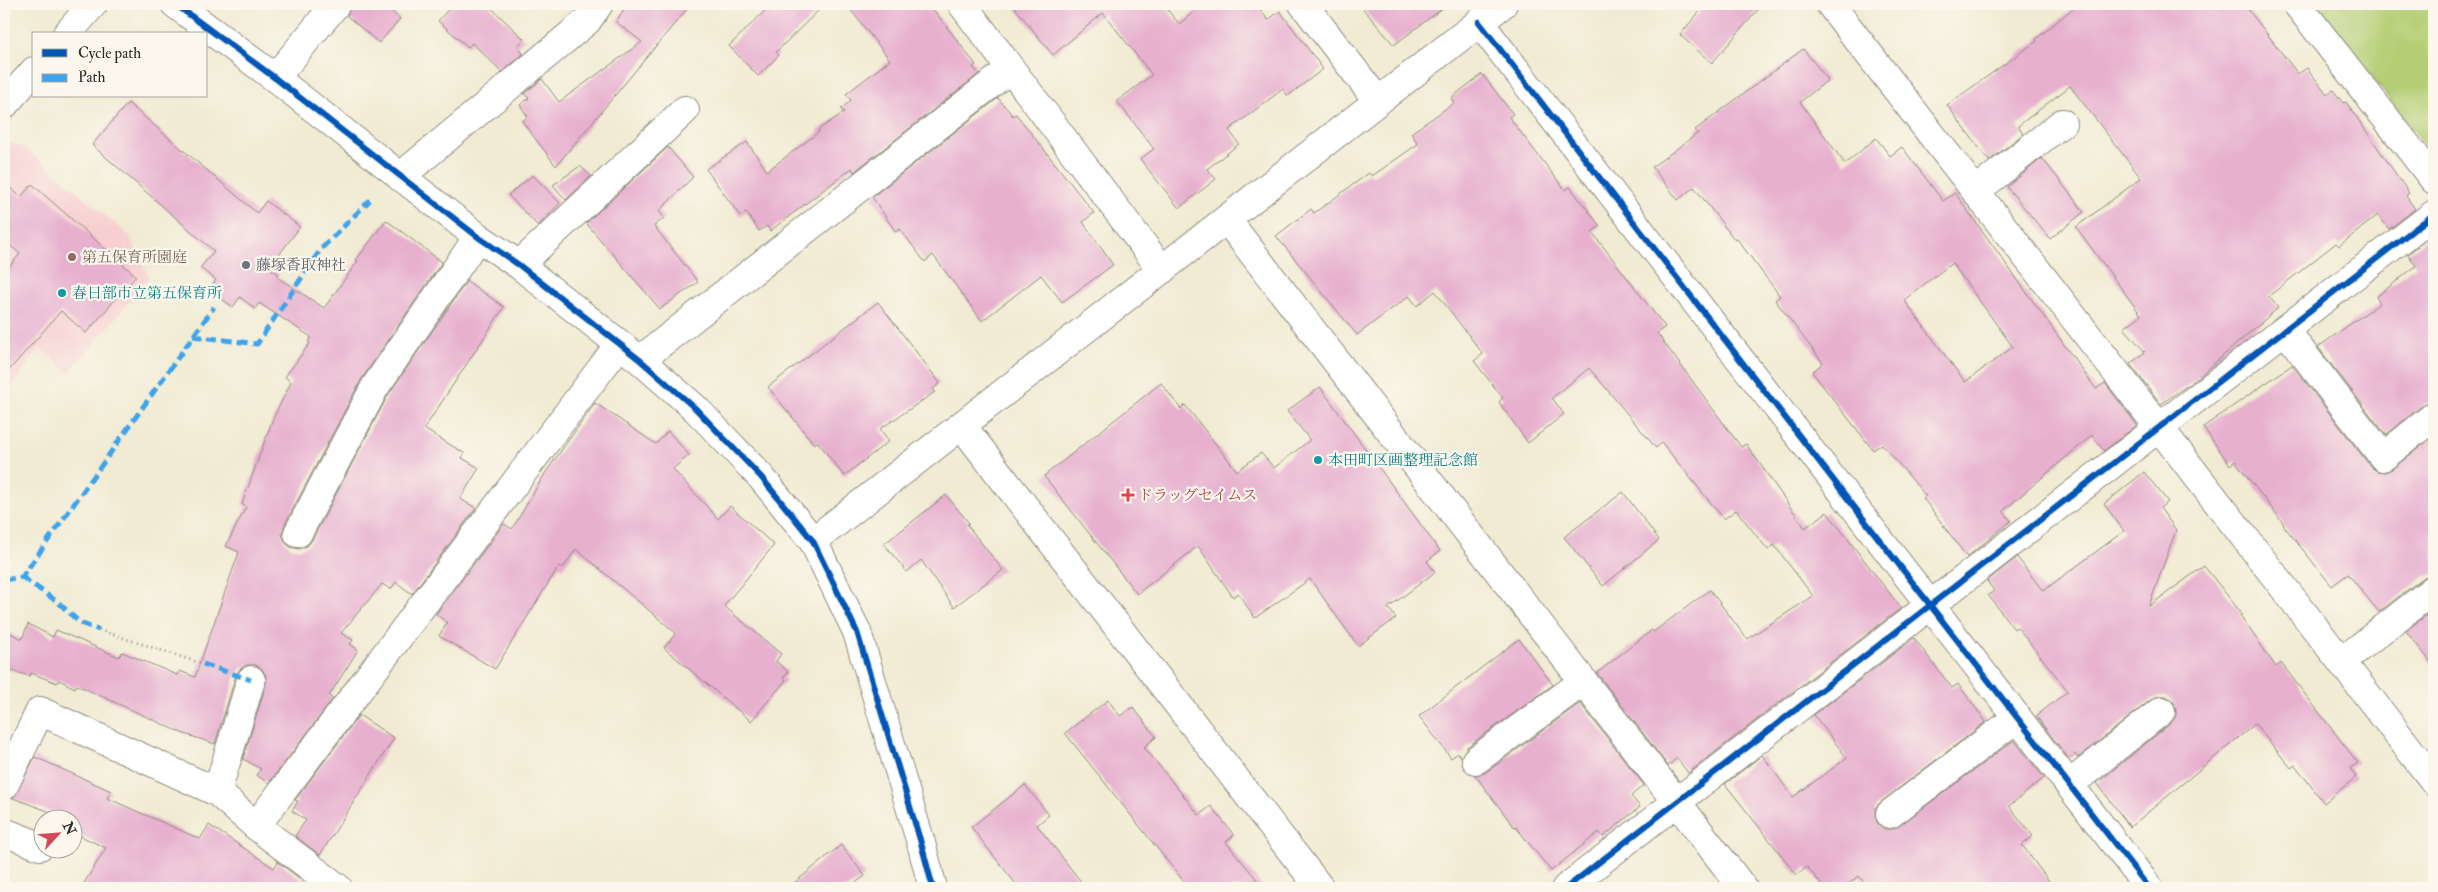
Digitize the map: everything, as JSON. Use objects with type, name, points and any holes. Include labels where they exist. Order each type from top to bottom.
[{"type":"street","points":[[69,32],[93,4]]},
{"type":"street","points":[[175,4],[275,78],[478,237],[519,265],[629,353],[696,409],[761,477],[813,541],[857,632],[933,888]]},
{"type":"street","points":[[275,78],[336,4]]},
{"type":"street","points":[[400,177],[587,21],[600,4]]},
{"type":"street","points":[[962,4],[1162,270]]},
{"type":"street","points":[[1303,4],[1377,100]]},
{"type":"street","points":[[813,541],[1227,220],[1377,100],[1503,4]]},
{"type":"street","points":[[1830,4],[2342,661],[2429,763]]},
{"type":"street","points":[[2297,4],[2434,180]]},
{"type":"street","points":[[1480,22],[2149,888]]},
{"type":"street","points":[[256,826],[629,353],[1010,69]]},
{"type":"street","points":[[7,95],[32,73]]},
{"type":"street","points":[[519,265],[685,110]]},
{"type":"street","points":[[1976,190],[2062,123]]},
{"type":"street","points":[[1566,888],[2434,214]]},
{"type":"street","points":[[1227,220],[1743,888]]},
{"type":"street","points":[[298,533],[375,387],[478,237]]},
{"type":"street","points":[[2286,330],[2383,457],[2434,416]]},
{"type":"street","points":[[963,426],[1320,888]]},
{"type":"street","points":[[2342,661],[2433,577]]},
{"type":"street","points":[[217,792],[251,680]]},
{"type":"street","points":[[1476,760],[1584,681]]},
{"type":"street","points":[[4,786],[40,711],[217,792],[256,826],[338,888]]},
{"type":"street","points":[[2069,785],[2161,711]]},
{"type":"street","points":[[1890,814],[2016,718]]},
{"type":"street","points":[[4,832],[32,843]]},
{"type":"path","points":[[99,630],[204,664]]},
{"type":"shaded area","name":"第五保育所園庭","points":[[9,142],[24,147],[130,236],[149,278],[69,373],[40,348],[4,397],[4,148]]},
{"type":"green space","points":[[2316,4],[2434,4],[2434,157]]},
{"type":"building","points":[[351,4],[383,4],[400,19],[379,43],[347,16]]},
{"type":"building","points":[[453,4],[487,4],[524,39],[518,46],[523,54],[502,72],[472,43],[468,47],[438,21]]},
{"type":"building","points":[[627,4],[691,4],[556,166],[522,121],[528,117],[520,105],[529,98],[524,94],[542,79],[559,102],[642,42],[616,22]]},
{"type":"building","points":[[772,4],[825,4],[776,52],[779,55],[758,76],[729,46]]},
{"type":"building","points":[[846,4],[929,4],[976,65],[973,67],[979,74],[854,172],[852,168],[770,231],[767,226],[759,231],[746,212],[740,216],[706,169],[747,142],[767,171],[819,132],[818,130],[844,112],[841,109],[851,100],[846,94],[890,60]]},
{"type":"building","points":[[1012,4],[1163,4],[1179,24],[1204,4],[1256,4],[1268,20],[1280,11],[1323,69],[1288,96],[1283,89],[1229,130],[1239,144],[1207,169],[1216,179],[1179,208],[1140,159],[1154,149],[1117,101],[1152,75],[1103,13],[1053,55]]},
{"type":"building","points":[[1359,4],[1448,4],[1394,45]]},
{"type":"building","points":[[1706,4],[1763,4],[1712,63],[1680,35]]},
{"type":"building","points":[[2078,4],[2244,4],[2298,74],[2307,68],[2327,94],[2333,90],[2343,103],[2346,102],[2409,193],[2406,196],[2415,209],[2389,229],[2378,215],[2339,246],[2336,243],[2269,296],[2278,308],[2195,380],[2161,404],[2130,364],[2145,352],[2124,328],[2141,315],[2076,227],[2141,178],[2070,86],[2018,126],[2023,134],[1989,161],[1947,105],[2037,41],[2036,39]]},
{"type":"building","points":[[1803,49],[1828,80],[1800,102],[1845,164],[1876,138],[1890,156],[1902,147],[1943,201],[1955,193],[2096,389],[2105,383],[2137,425],[2104,451],[2092,435],[2003,511],[2011,521],[1967,557],[1923,498],[1926,496],[1882,444],[1873,450],[1812,372],[1823,363],[1775,300],[1780,296],[1737,239],[1735,240],[1694,187],[1678,200],[1652,167],[1698,133],[1695,130]],"holes":[[[1952,263],[2013,347],[1965,382],[1904,300]]]},
{"type":"building","points":[[1482,74],[1513,114],[1509,117],[1565,190],[1570,187],[1600,226],[1592,232],[1665,327],[1657,333],[1741,447],[1746,444],[1805,528],[1827,512],[1901,608],[1688,773],[1677,758],[1668,766],[1597,673],[1652,630],[1653,632],[1710,590],[1747,639],[1813,596],[1774,545],[1768,550],[1736,510],[1724,519],[1662,443],[1656,448],[1589,368],[1552,398],[1564,414],[1528,443],[1499,402],[1503,398],[1474,361],[1483,354],[1435,291],[1417,306],[1409,296],[1357,335],[1276,236],[1311,209],[1314,213],[1369,173],[1372,176],[1418,144],[1411,133],[1454,103],[1451,98]]},
{"type":"building","points":[[998,98],[1013,116],[1016,114],[1094,213],[1083,222],[1113,265],[1062,302],[1041,275],[982,321],[933,255],[925,262],[900,229],[896,232],[872,197]]},
{"type":"building","points":[[128,103],[257,213],[266,201],[300,227],[269,268],[279,274],[277,277],[324,308],[386,220],[442,262],[361,380],[284,526],[282,534],[285,542],[290,547],[299,549],[307,546],[312,540],[388,395],[467,281],[504,307],[424,429],[464,453],[462,458],[479,468],[460,499],[476,508],[412,594],[396,582],[391,589],[382,584],[341,633],[353,640],[350,644],[358,650],[329,696],[333,699],[269,783],[256,775],[261,769],[243,759],[266,684],[266,676],[262,669],[256,665],[247,665],[240,669],[236,675],[215,744],[182,733],[77,685],[75,688],[59,680],[57,683],[31,673],[29,676],[4,668],[4,630],[22,639],[28,624],[53,637],[56,630],[119,657],[122,652],[177,675],[180,671],[195,677],[239,552],[226,546],[246,507],[242,504],[272,421],[291,382],[285,377],[310,343],[308,342],[311,337],[259,303],[255,309],[240,297],[233,307],[209,290],[216,280],[200,268],[214,251],[92,145]]},
{"type":"building","points":[[668,147],[693,177],[659,211],[664,218],[654,226],[698,282],[660,309],[586,223]]},
{"type":"building","points":[[2042,158],[2084,212],[2050,239],[2007,187]]},
{"type":"building","points":[[580,166],[591,176],[566,200],[553,185]]},
{"type":"building","points":[[533,175],[560,203],[538,226],[508,195]]},
{"type":"building","name":"第五保育所園庭","points":[[4,183],[21,197],[32,184],[136,276],[86,333],[61,311],[4,376],[4,273],[20,254],[4,240]]},
{"type":"building","points":[[2433,234],[2434,401],[2424,404],[2386,435],[2318,347],[2380,303],[2376,297],[2416,266],[2408,254]]},
{"type":"building","points":[[878,302],[940,383],[933,389],[935,392],[880,429],[889,441],[844,476],[818,442],[814,444],[768,387]]},
{"type":"building","points":[[2292,365],[2371,467],[2377,471],[2385,472],[2392,469],[2434,436],[2434,574],[2424,577],[2379,612],[2348,574],[2332,586],[2235,461],[2230,465],[2203,427]]},
{"type":"building","points":[[1161,383],[1181,409],[1185,405],[1237,471],[1261,453],[1274,468],[1310,440],[1287,411],[1320,387],[1440,551],[1427,561],[1435,572],[1388,608],[1396,618],[1358,646],[1310,579],[1255,618],[1238,593],[1233,597],[1198,546],[1137,594],[1044,476]]},
{"type":"building","points":[[595,403],[656,444],[668,431],[689,455],[673,469],[718,519],[730,506],[774,545],[724,606],[781,654],[776,661],[788,672],[783,678],[786,680],[751,721],[664,648],[676,633],[576,549],[563,568],[559,566],[495,669],[439,636],[447,623],[436,614],[504,524],[512,529],[546,472]]},
{"type":"building","points":[[2144,472],[2168,502],[2160,508],[2176,530],[2149,606],[2204,566],[2242,614],[2240,615],[2276,667],[2281,663],[2358,763],[2350,768],[2356,777],[2324,803],[2295,765],[2291,768],[2255,724],[2130,827],[2097,783],[2171,723],[2176,716],[2173,701],[2166,696],[2152,699],[2078,758],[2075,754],[2069,759],[2036,716],[2068,691],[2017,627],[2014,629],[1988,595],[1994,591],[1987,581],[2017,557],[2043,591],[2124,531],[2104,504]]},
{"type":"building","points":[[1623,492],[1659,540],[1603,586],[1564,537]]},
{"type":"building","points":[[946,495],[1003,570],[954,607],[921,560],[907,572],[884,544]]},
{"type":"building","points":[[2434,609],[2434,666],[2406,631]]},
{"type":"building","points":[[1914,638],[1952,688],[1958,684],[1986,722],[1881,802],[1875,808],[1877,823],[1884,829],[1892,829],[1899,826],[2014,740],[2044,778],[2009,806],[2033,836],[2022,845],[2054,888],[1868,888],[1859,876],[1843,888],[1824,888],[1807,867],[1797,875],[1725,784],[1762,755],[1793,797],[1847,758],[1814,715]]},
{"type":"building","points":[[1519,639],[1553,685],[1467,747],[1461,757],[1458,753],[1451,758],[1419,716]]},
{"type":"building","points":[[1108,700],[1120,716],[1133,707],[1156,737],[1144,747],[1199,815],[1211,806],[1234,835],[1226,842],[1264,888],[1189,888],[1065,733]]},
{"type":"building","points":[[1580,703],[1644,785],[1631,796],[1640,807],[1603,837],[1599,832],[1551,871],[1514,827],[1475,775],[1485,773]]},
{"type":"building","points":[[359,715],[394,738],[320,855],[295,836],[306,820],[292,811],[298,801],[295,800]]},
{"type":"building","points":[[35,757],[111,791],[107,798],[200,839],[209,825],[274,868],[278,862],[303,881],[300,885],[306,888],[81,888],[106,848],[82,837],[82,810],[45,810],[13,798]]},
{"type":"building","points":[[1025,785],[1049,815],[1037,825],[1086,888],[1019,888],[971,827]]},
{"type":"building","points":[[841,845],[865,876],[848,888],[788,888]]},
{"type":"marked path","points":[[193,336],[257,344],[321,249],[370,200]]},
{"type":"marked path","points":[[4,580],[22,577],[214,307]]},
{"type":"marked path","points":[[22,577],[59,603],[80,623],[99,630]]},
{"type":"marked path","points":[[203,664],[251,680]]},
{"type":"cycle path","points":[[175,4],[275,78],[478,237],[519,265],[640,360],[696,409],[761,477],[813,541],[857,632],[933,888]]},
{"type":"cycle path","points":[[1479,22],[2149,888]]},
{"type":"cycle path","points":[[1566,888],[2434,214]]},
{"type":"place","name":"第五保育所園庭","points":[[72,257]]},
{"type":"place","name":"藤塚香取神社","points":[[246,265]]},
{"type":"place","name":"春日部市立第五保育所","points":[[62,293]]},
{"type":"place","name":"本田町区画整理記念館","points":[[1318,460]]},
{"type":"place","name":"ドラッグセイムス","points":[[1128,495]]}]
